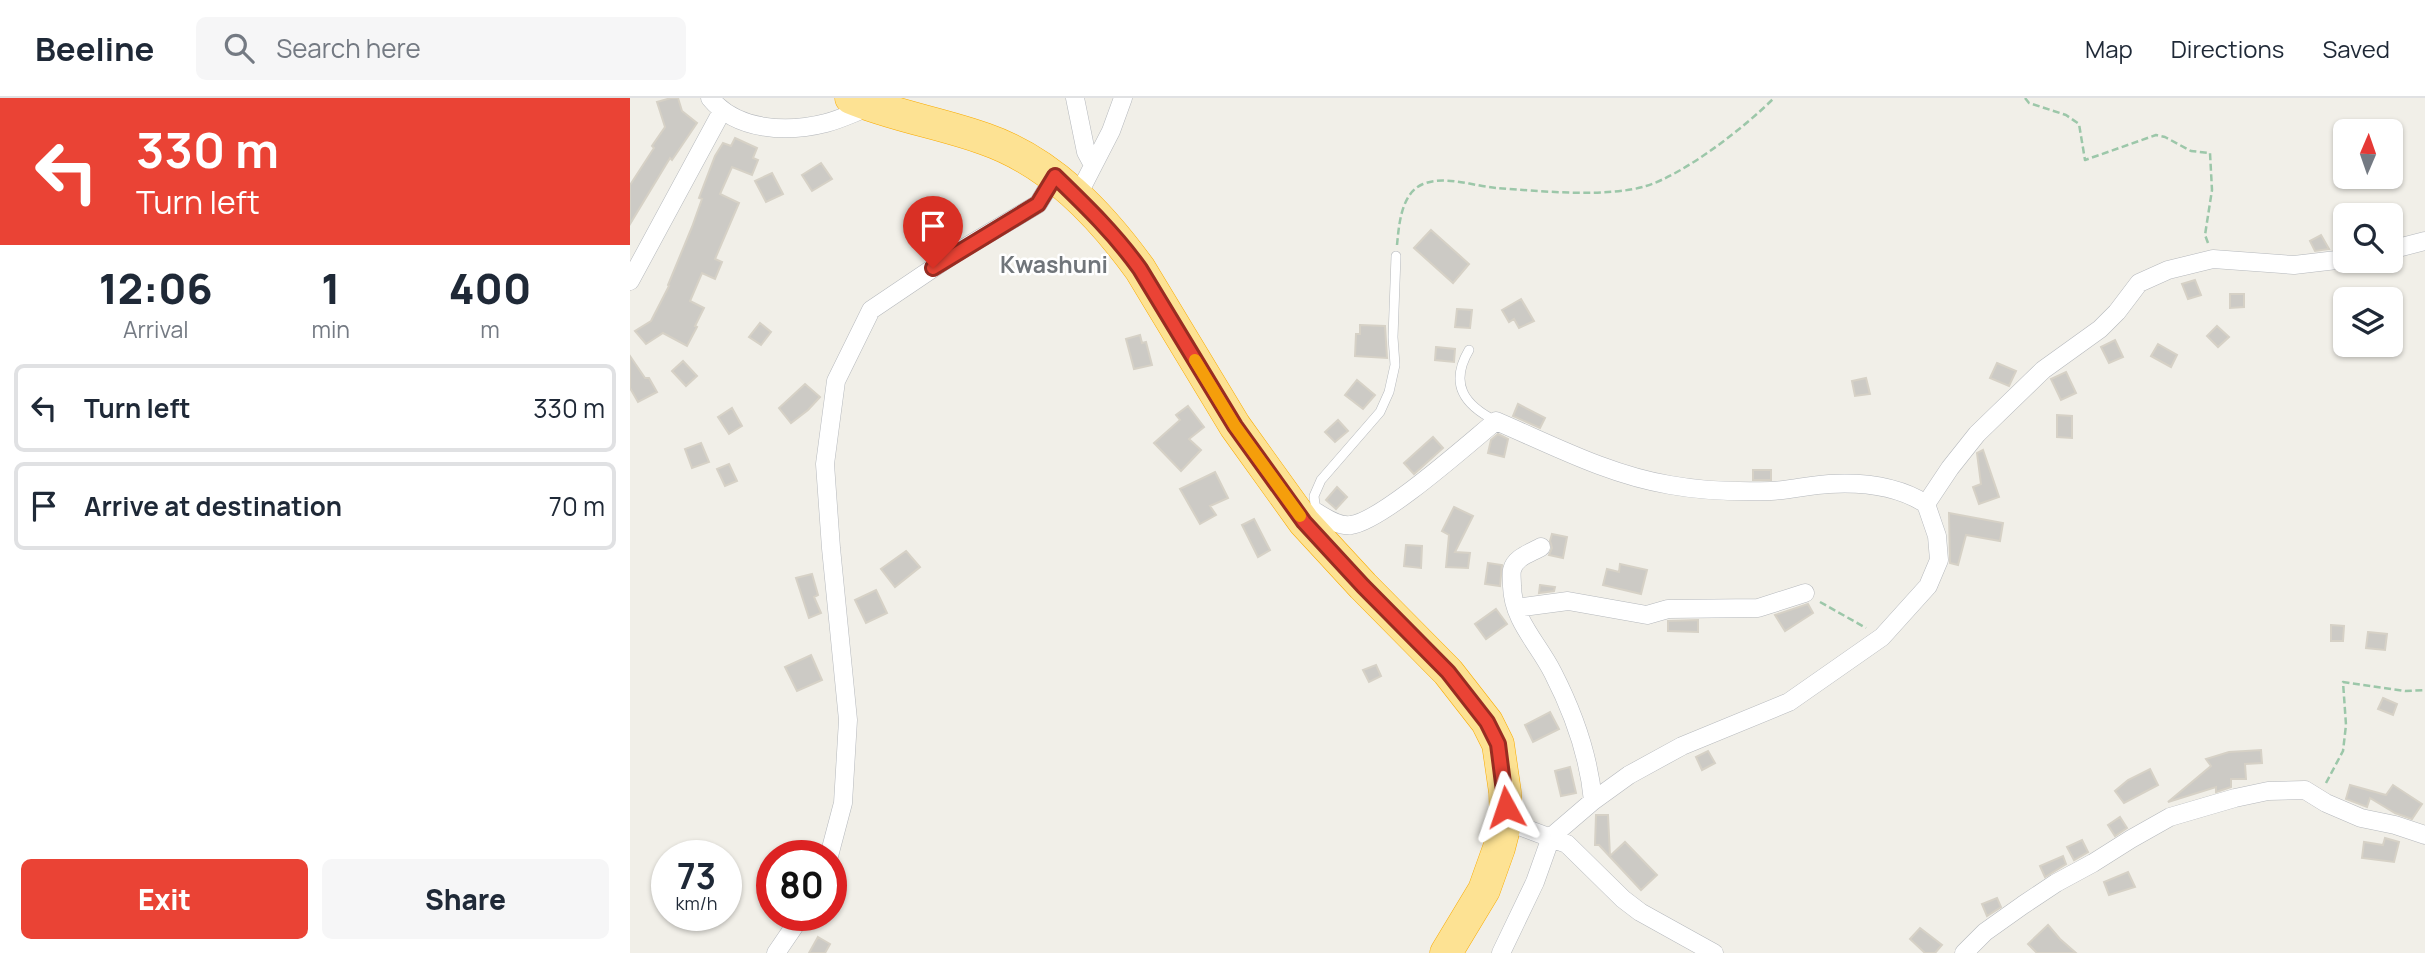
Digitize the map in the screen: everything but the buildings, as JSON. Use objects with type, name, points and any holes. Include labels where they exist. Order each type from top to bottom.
[{"type":"highway","points":[[862,102],[984,138],[1033,162],[1066,186],[1122,244],[1140,269],[1235,426],[1363,586],[1448,672],[1487,722],[1498,744],[1504,780],[1506,821],[1484,890],[1446,953]]},
{"type":"street","points":[[1075,98],[1086,152],[1093,165]]},
{"type":"street","points":[[833,840],[843,803],[848,720],[825,464],[836,381],[871,310],[954,254],[1066,186],[1093,165],[1111,131],[1123,98]]},
{"type":"street","points":[[630,281],[716,104],[742,122],[787,128],[824,123],[862,102]]},
{"type":"street","points":[[2403,247],[2425,241]]},
{"type":"street","points":[[1926,504],[1977,434],[2043,370],[2100,329],[2139,283],[2168,270],[2213,259],[2294,265],[2333,260]]},
{"type":"street","points":[[1310,517],[1348,526],[1360,523],[1418,485],[1496,421],[1619,473],[1669,485],[1712,490],[1772,491],[1829,484],[1875,485],[1910,494],[1926,504],[1937,536],[1939,560],[1928,586],[1882,637],[1789,702],[1682,746],[1629,775],[1593,801],[1551,837],[1539,872],[1501,953]]},
{"type":"street","points":[[1541,547],[1518,559],[1512,569],[1513,602],[1530,639],[1552,671],[1573,720],[1590,773],[1593,801]]},
{"type":"street","points":[[1516,608],[1568,601],[1647,615],[1668,609],[1758,608],[1805,593]]},
{"type":"street","points":[[1964,953],[1985,932],[2056,883],[2170,817],[2267,791],[2305,790],[2318,799],[2361,818],[2425,835]]},
{"type":"street","points":[[1506,821],[1551,837],[1576,850],[1623,899],[1640,912],[1714,953]]},
{"type":"street","points":[[776,953],[791,931]]},
{"type":"lane","points":[[1310,517],[1314,496],[1321,480],[1380,412],[1389,392],[1395,365],[1393,337],[1396,256]]},
{"type":"lane","points":[[1469,350],[1459,378],[1462,390],[1466,400],[1478,411],[1496,421]]},
{"type":"path","points":[[1396,256],[1403,208],[1410,193],[1420,185],[1436,180],[1496,188],[1573,191],[1623,191],[1646,186],[1667,178],[1709,150],[1760,112],[1774,98]]},
{"type":"path","points":[[2025,98],[2029,103],[2066,115],[2079,124],[2085,160],[2156,135],[2191,151],[2210,153],[2212,190],[2205,235],[2213,259]]},
{"type":"path","points":[[1805,593],[1882,637]]},
{"type":"path","points":[[2318,799],[2343,751],[2346,725],[2343,682],[2405,691],[2425,690]]},
{"type":"slow traffic","points":[[1195,360],[1235,426],[1300,516]]},
{"type":"district","name":"Kwashuni","points":[[1054,264]]},
{"type":"route","points":[[933,268],[1038,204],[1055,176],[1085,204],[1122,244],[1140,269],[1235,426],[1304,522],[1448,672],[1487,722],[1498,744],[1506,807]]}]
